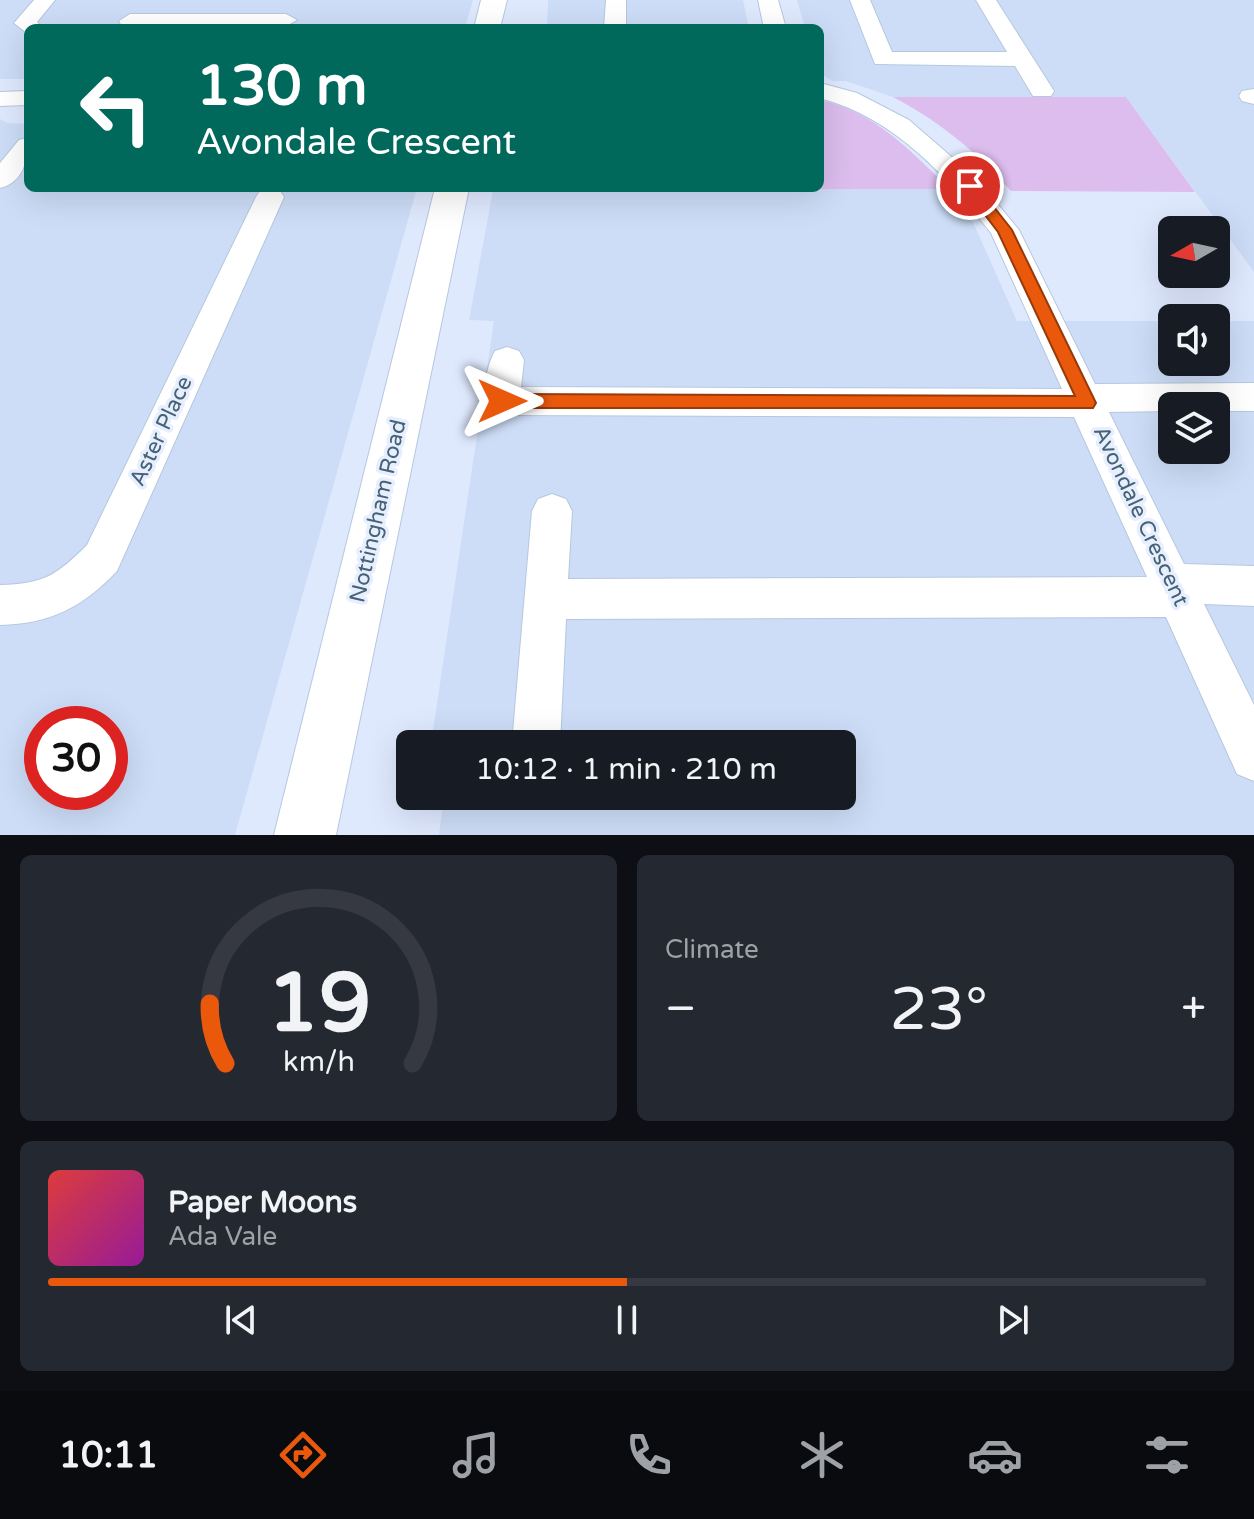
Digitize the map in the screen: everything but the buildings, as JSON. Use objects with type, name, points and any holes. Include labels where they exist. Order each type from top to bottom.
[{"type":"street","points":[[26,24],[45,0]]},
{"type":"street","points":[[127,24],[148,0]]},
{"type":"street","points":[[226,21],[240,0]]},
{"type":"street","points":[[488,24],[494,0]]},
{"type":"street","points":[[615,24],[616,0]]},
{"type":"street","points":[[768,0],[774,24]]},
{"type":"street","points":[[860,0],[883,59],[1022,59]]},
{"type":"street","points":[[986,0],[1042,91]]},
{"type":"street","points":[[127,24],[286,20]]},
{"type":"street","name":"Avondale Crescent","points":[[824,91],[851,97],[882,112],[970,186],[1004,230],[1254,757]]},
{"type":"street","points":[[0,99],[24,102]]},
{"type":"street","points":[[0,180],[24,151]]},
{"type":"street","name":"Nottingham Road","points":[[305,835],[451,192]]},
{"type":"street","name":"Aster Place","points":[[0,605],[37,605],[76,586],[102,558],[270,197]]},
{"type":"street","points":[[507,360],[502,401],[1254,397]]},
{"type":"street","points":[[537,730],[552,511]]},
{"type":"street","points":[[546,599],[1176,590],[1254,586]]},
{"type":"shaded area","points":[[0,0],[473,0],[466,24],[24,24],[24,79],[0,79]]},
{"type":"shaded area","points":[[548,0],[743,0],[748,24],[547,24]]},
{"type":"shaded area","points":[[797,0],[1254,0],[1254,272],[1230,239],[1230,216],[1213,216],[1126,97],[893,97],[846,81],[832,81],[824,76],[824,24],[804,24]]},
{"type":"shaded area","points":[[893,97],[1126,97],[1195,192],[1011,191],[956,138]]},
{"type":"shaded area","points":[[824,101],[875,123],[906,147],[950,189],[824,189]]},
{"type":"shaded area","points":[[0,119],[24,124],[24,192],[416,192],[235,835],[0,835]]},
{"type":"shaded area","points":[[950,189],[973,222],[1017,321],[1158,321],[1158,376],[1230,376],[1230,321],[1254,321],[1254,835],[439,835],[442,810],[856,810],[856,730],[433,730],[494,321],[469,320],[493,192]]},
{"type":"route","points":[[502,401],[1087,403],[1027,272],[1004,230],[970,186]]}]
